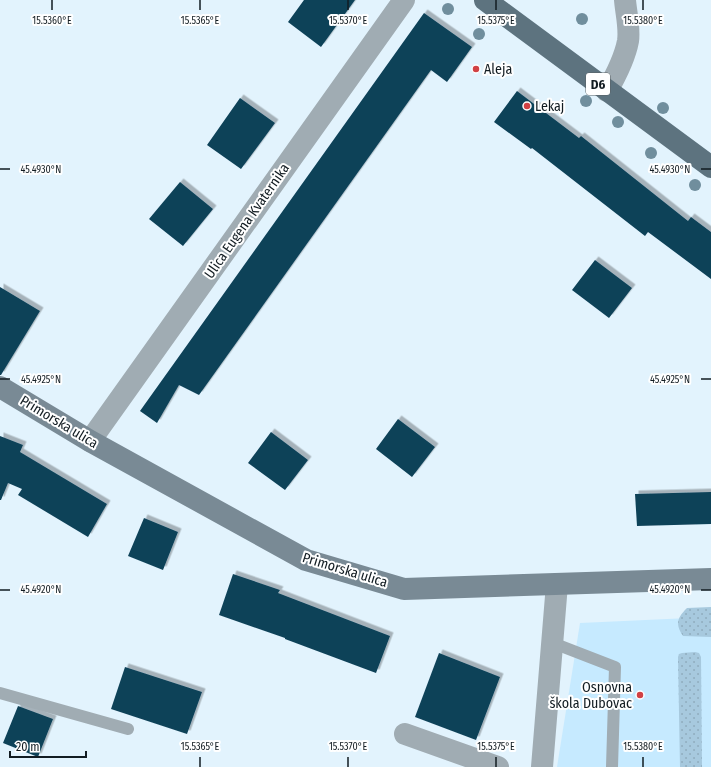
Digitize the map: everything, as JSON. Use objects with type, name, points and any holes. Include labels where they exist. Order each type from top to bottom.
[{"type":"main road","name":"D6","points":[[485,0],[711,167]]},
{"type":"main road","name":"Primorska ulica","points":[[0,387],[90,441],[306,560],[404,589],[711,579]]},
{"type":"street","name":"Ulica Eugena Kvaternika","points":[[90,441],[404,0]]},
{"type":"street","points":[[607,91],[618,72],[628,41],[628,22],[625,0]]},
{"type":"street","points":[[542,767],[557,584]]},
{"type":"street","points":[[405,734],[498,767]]},
{"type":"lane","points":[[553,643],[615,667],[612,767]]},
{"type":"lane","points":[[0,693],[128,729]]},
{"type":"shaded area","points":[[711,607],[711,637],[683,636],[680,632],[678,621],[687,608]]},
{"type":"shaded area","name":"Osnovna škola Dubovac","points":[[711,617],[711,767],[557,767],[580,623]]},
{"type":"shaded area","points":[[682,653],[699,653],[701,657],[702,767],[680,767],[678,657],[679,654]]},
{"type":"building","points":[[304,0],[355,0],[321,47],[288,22]]},
{"type":"building","points":[[424,13],[472,47],[447,82],[431,70],[199,395],[179,385],[157,423],[140,411]]},
{"type":"building","points":[[517,91],[579,138],[581,136],[688,221],[691,217],[711,232],[711,279],[648,232],[645,236],[532,148],[531,149],[494,122]]},
{"type":"building","points":[[240,98],[275,123],[241,169],[207,145]]},
{"type":"building","points":[[180,182],[213,209],[183,246],[149,219]]},
{"type":"building","points":[[595,260],[632,288],[609,318],[572,290]]},
{"type":"building","points":[[0,287],[40,311],[1,375],[0,375]]},
{"type":"building","points":[[398,419],[435,447],[412,477],[376,449]]},
{"type":"building","points":[[271,432],[308,460],[285,490],[248,463]]},
{"type":"building","points":[[0,436],[23,445],[20,452],[107,504],[88,537],[18,495],[22,489],[8,483],[0,500]]},
{"type":"building","points":[[711,492],[711,524],[637,526],[635,494]]},
{"type":"building","points":[[144,518],[178,532],[163,570],[128,556]]},
{"type":"building","points":[[233,574],[280,590],[278,593],[390,636],[376,673],[285,638],[219,615]]},
{"type":"building","points":[[439,653],[500,677],[476,740],[415,717]]},
{"type":"building","points":[[125,667],[202,692],[187,734],[111,709]]},
{"type":"building","points":[[18,706],[53,719],[38,757],[3,743]]},
{"type":"place","name":"Aleja","points":[[476,69]]},
{"type":"place","name":"Lekaj","points":[[527,106]]},
{"type":"place","name":"Osnovna škola Dubovac","points":[[640,695]]}]
